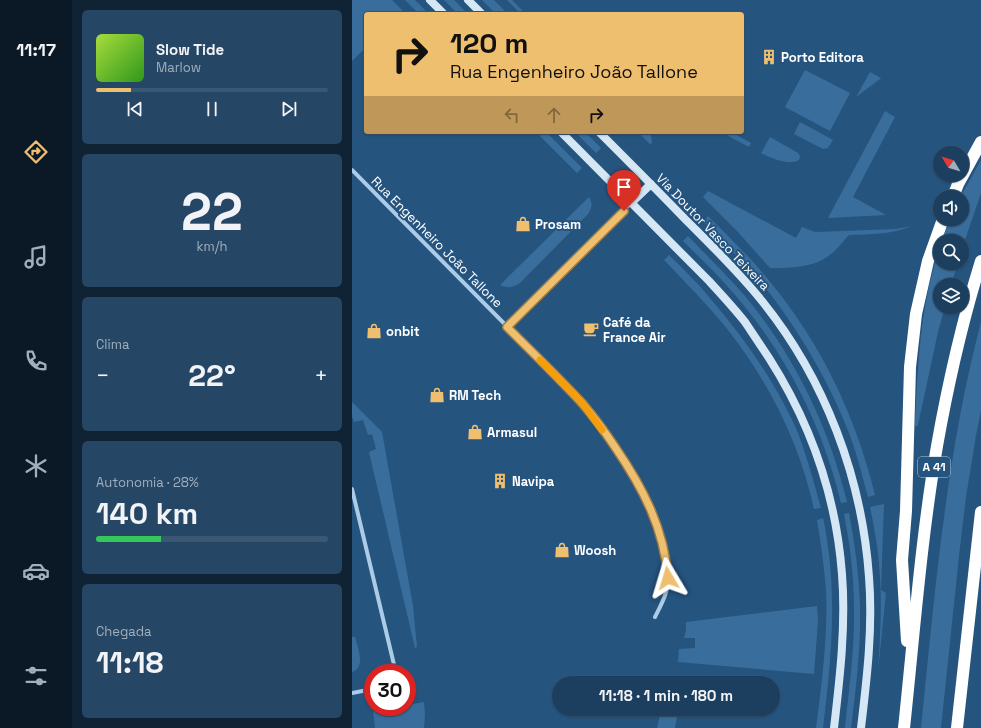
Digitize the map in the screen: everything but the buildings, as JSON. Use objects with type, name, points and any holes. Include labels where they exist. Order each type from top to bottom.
[{"type":"highway","points":[[956,190],[981,142]]},
{"type":"highway","points":[[910,676],[902,560],[906,511],[910,367],[918,306],[928,261],[940,226]]},
{"type":"highway","name":"A 41","points":[[904,728],[926,524],[937,448],[960,334],[981,261]]},
{"type":"highway","points":[[957,728],[981,512]]},
{"type":"highway","points":[[972,588],[981,570]]},
{"type":"main road","points":[[430,0],[442,12]]},
{"type":"main road","points":[[468,0],[480,12]]},
{"type":"main road","points":[[563,134],[709,281],[746,323],[789,392],[803,419],[826,483],[833,510],[839,544],[842,574],[843,637],[834,728]]},
{"type":"main road","name":"Via Doutor Vasco Teixeira","points":[[601,134],[742,277],[778,323],[805,364],[830,413],[853,481],[866,542],[870,603],[868,659],[861,728]]},
{"type":"main road","points":[[631,203],[651,184]]},
{"type":"street","name":"Rua Engenheiro João Tallone","points":[[352,170],[578,399],[597,422],[623,459],[636,479],[654,516],[667,560],[668,578],[664,600],[655,617]]},
{"type":"street","points":[[507,327],[631,203]]},
{"type":"street","points":[[352,489],[394,664]]},
{"type":"street","points":[[352,693],[364,691]]},
{"type":"shaded area","points":[[352,0],[392,0],[403,11],[364,12],[364,49],[352,61]]},
{"type":"shaded area","points":[[405,0],[415,0],[427,12],[417,12]]},
{"type":"shaded area","points":[[444,0],[454,0],[466,12],[456,12]]},
{"type":"shaded area","points":[[482,0],[494,0],[506,12],[494,12]]},
{"type":"shaded area","points":[[507,0],[512,0],[524,12],[519,12]]},
{"type":"shaded area","points":[[805,70],[850,93],[830,131],[785,107]]},
{"type":"shaded area","points":[[870,72],[881,78],[856,97]]},
{"type":"shaded area","points":[[885,111],[895,117],[853,197],[886,215],[828,218]]},
{"type":"shaded area","points":[[800,122],[833,140],[828,148],[823,149],[794,134]]},
{"type":"shaded area","points":[[538,134],[548,134],[582,168],[577,173]]},
{"type":"shaded area","points":[[577,134],[587,134],[601,148],[596,153]]},
{"type":"shaded area","points":[[640,134],[650,134],[652,141],[651,145]]},
{"type":"shaded area","points":[[725,134],[735,134],[751,143],[749,147]]},
{"type":"shaded area","points":[[770,137],[798,153],[800,156],[799,160],[795,162],[785,162],[761,153]]},
{"type":"shaded area","points":[[981,160],[981,193],[967,234],[945,234],[947,226],[969,226],[969,190],[964,190]]},
{"type":"shaded area","points":[[708,191],[796,238],[802,227],[816,232],[896,229],[911,226],[888,233],[849,235],[834,252],[818,262],[810,265],[794,267],[770,268],[737,231],[703,197]]},
{"type":"shaded area","points":[[589,197],[592,206],[588,214],[521,282],[511,287],[500,285]]},
{"type":"shaded area","points":[[708,216],[764,274],[806,331],[835,383],[847,410],[858,438],[875,495],[868,497],[849,433],[842,415],[805,344],[783,311],[763,285],[721,239],[703,222]]},
{"type":"shaded area","points":[[688,236],[745,296],[763,319],[794,367],[820,419],[847,502],[841,503],[823,444],[798,388],[783,361],[748,311],[723,281],[683,241]]},
{"type":"shaded area","points":[[669,255],[700,286],[722,312],[767,375],[795,426],[806,456],[821,508],[814,509],[800,461],[770,392],[743,350],[728,330],[697,294],[664,260]]},
{"type":"shaded area","points":[[933,269],[956,270],[953,278],[933,278],[933,314],[943,314],[918,425],[916,427],[917,380],[921,335]]},
{"type":"shaded area","points":[[981,322],[981,411],[966,497],[941,728],[921,728],[937,575],[950,473],[969,372]]},
{"type":"shaded area","points":[[352,402],[382,432],[413,606],[417,647],[415,648],[369,452],[376,449],[372,434],[368,435],[363,420],[354,422],[352,416]]},
{"type":"shaded area","points":[[884,504],[881,590],[878,551],[870,507]]},
{"type":"shaded area","points":[[849,513],[858,571],[860,637],[851,728],[845,728],[854,638],[854,596],[850,549],[844,514]]},
{"type":"shaded area","points":[[823,518],[831,576],[832,620],[830,663],[823,728],[816,728],[826,624],[826,590],[817,520]]},
{"type":"shaded area","points":[[881,590],[886,593],[878,671],[880,624]]},
{"type":"shaded area","points":[[817,606],[818,621],[814,674],[678,662],[679,649],[695,648],[695,638],[684,638],[686,622]]},
{"type":"shaded area","points":[[352,637],[355,637],[360,662],[356,670],[352,672]]},
{"type":"shaded area","points":[[424,702],[424,728],[375,728],[374,716],[416,716],[416,703]]},
{"type":"shaded area","points":[[660,716],[677,717],[675,728],[657,728]]},
{"type":"slow traffic","points":[[540,360],[583,404],[602,430]]},
{"type":"place","name":"Porto Editora","points":[[769,57]]},
{"type":"place","name":"Prosam","points":[[523,224]]},
{"type":"place","name":"Café da France Air","points":[[591,329]]},
{"type":"place","name":"onbit","points":[[374,331]]},
{"type":"place","name":"RM Tech","points":[[437,395]]},
{"type":"place","name":"Armasul","points":[[475,432]]},
{"type":"place","name":"Navipa","points":[[500,481]]},
{"type":"place","name":"Woosh","points":[[562,550]]},
{"type":"route","points":[[624,211],[507,327],[583,404],[610,440],[636,479],[654,516],[667,560],[668,578]]}]
